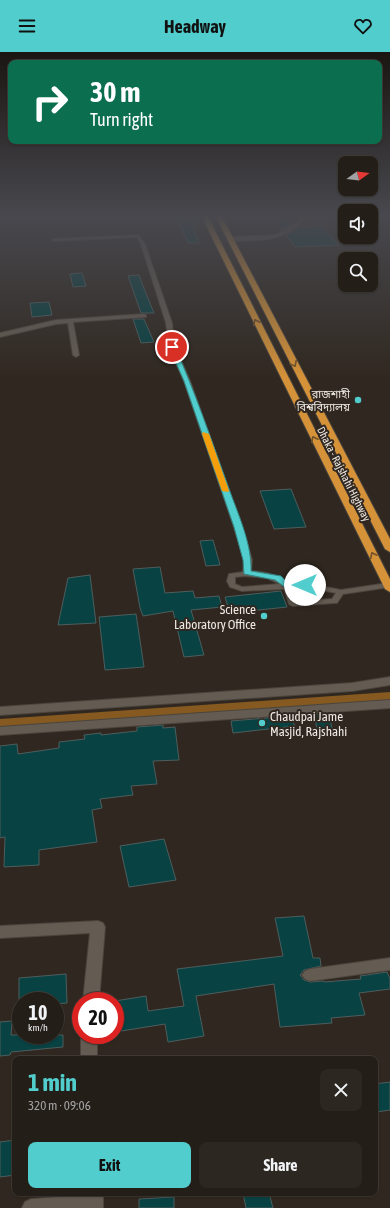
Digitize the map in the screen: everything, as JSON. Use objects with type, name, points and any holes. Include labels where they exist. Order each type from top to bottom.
[{"type":"highway","name":"Dhaka - Rajshahi Highway","points":[[231,271],[389,587]]},
{"type":"highway","name":"Dhaka - Rajshahi Highway","points":[[246,271],[390,549]]},
{"type":"street","points":[[0,710],[352,687],[390,681]]},
{"type":"street","points":[[0,731],[390,704]]},
{"type":"street","points":[[0,932],[98,927],[92,992]]},
{"type":"street","points":[[310,975],[390,964]]},
{"type":"street","points":[[89,1044],[90,1056]]},
{"type":"street","points":[[31,1208],[94,1201]]},
{"type":"lane","points":[[152,271],[169,323],[172,347],[187,381],[238,527],[248,560],[247,572]]},
{"type":"lane","points":[[0,335],[70,321],[144,316]]},
{"type":"lane","points":[[70,321],[76,355]]},
{"type":"lane","points":[[341,592],[334,601],[293,604],[286,586],[278,578],[247,572],[232,576],[230,579],[231,584],[235,588],[242,589],[286,586],[305,585],[341,592],[389,587]]},
{"type":"building","points":[[82,273],[86,286],[73,287],[70,274]]},
{"type":"building","points":[[139,275],[154,313],[141,313],[128,276]]},
{"type":"building","points":[[49,302],[52,315],[32,317],[30,303]]},
{"type":"building","points":[[133,319],[144,319],[154,342],[141,343]]},
{"type":"building","points":[[291,489],[306,527],[274,529],[260,491]]},
{"type":"building","points":[[213,540],[220,565],[206,566],[200,541]]},
{"type":"building","points":[[160,567],[165,593],[193,591],[195,598],[219,596],[222,607],[191,610],[204,655],[184,657],[173,611],[143,616],[140,608],[133,569]]},
{"type":"building","points":[[90,575],[96,623],[58,625],[68,578]]},
{"type":"building","points":[[281,591],[287,607],[230,613],[225,597]]},
{"type":"building","points":[[136,614],[144,667],[105,670],[99,617]]},
{"type":"building","points":[[329,714],[333,733],[318,733],[314,715]]},
{"type":"building","name":"Chaudpai Jame Masjid, Rajshahi","points":[[290,716],[295,726],[233,733],[231,721]]},
{"type":"building","points":[[163,725],[163,728],[175,727],[179,760],[153,761],[157,784],[131,786],[133,795],[100,799],[102,808],[92,810],[97,842],[39,850],[39,865],[4,867],[5,837],[0,838],[0,746],[17,744],[18,754],[59,748],[59,742],[85,739],[84,735],[101,733],[101,735],[137,731],[137,727]]},
{"type":"building","points":[[164,839],[176,880],[129,887],[120,846]]},
{"type":"building","points":[[304,916],[313,958],[320,958],[321,966],[304,970],[300,975],[304,980],[310,982],[324,982],[361,979],[360,976],[387,972],[390,979],[390,989],[359,993],[365,1015],[331,1018],[332,1023],[280,1027],[274,984],[196,996],[204,1036],[168,1042],[165,1024],[124,1031],[124,1000],[146,996],[148,1011],[184,1006],[177,969],[283,956],[275,918]]},
{"type":"building","points":[[66,974],[67,1003],[64,1003],[64,992],[19,992],[19,978]]},
{"type":"building","points":[[12,1021],[12,1044],[63,1044],[63,1047],[11,1052],[10,1055],[0,1056],[0,1022]]},
{"type":"building","points":[[390,1082],[390,1110],[378,1112],[378,1084]]},
{"type":"building","points":[[12,1140],[12,1175],[0,1177],[0,1142]]},
{"type":"building","points":[[244,1196],[270,1196],[273,1208],[246,1208]]},
{"type":"building","points":[[174,1197],[174,1208],[139,1208],[139,1199]]},
{"type":"waterway","points":[[0,724],[390,697]]},
{"type":"slow traffic","points":[[206,434],[226,491]]},
{"type":"place","name":"রাজশাহী বিশ্ববিদ্যালয়","points":[[358,400]]},
{"type":"place","name":"Science Laboratory Office","points":[[264,616]]},
{"type":"place","name":"Chaudpai Jame Masjid, Rajshahi","points":[[262,723]]},
{"type":"route","points":[[172,347],[187,381],[238,527],[248,560],[247,572],[278,578],[286,586],[305,585]]}]
